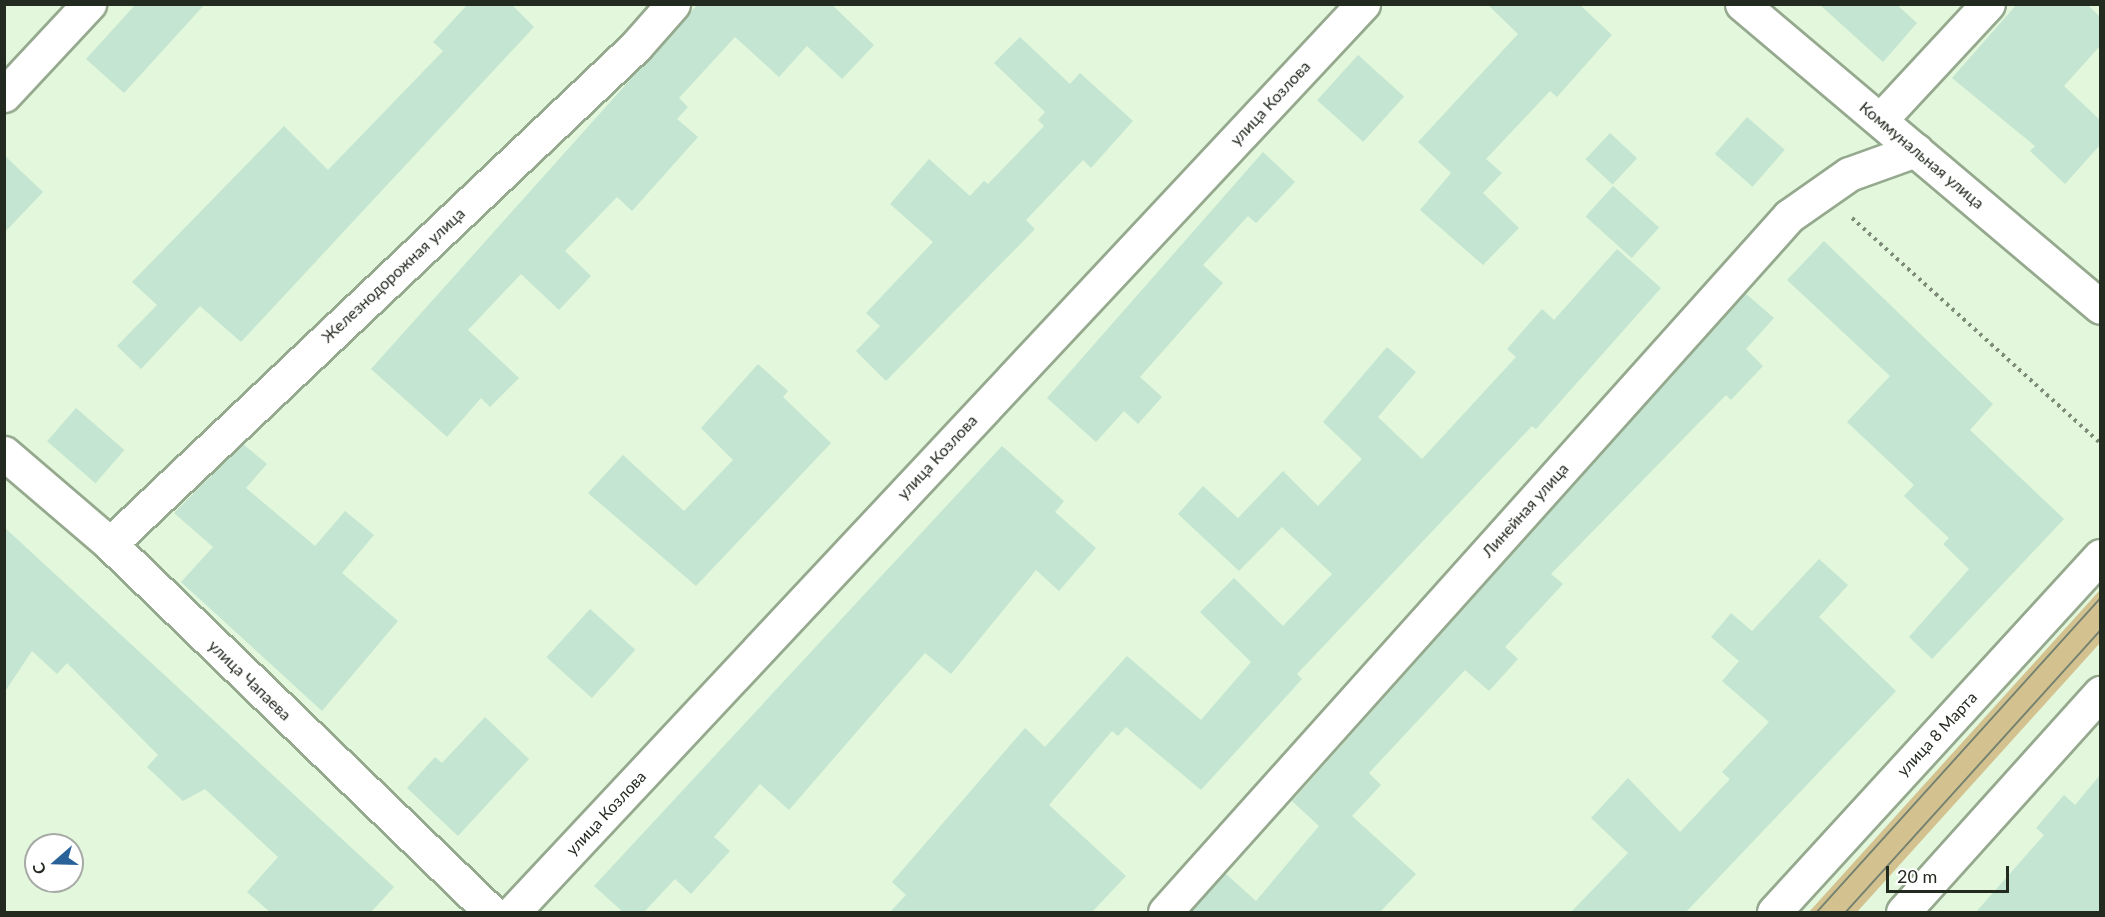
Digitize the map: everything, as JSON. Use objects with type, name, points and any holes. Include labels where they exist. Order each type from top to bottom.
[{"type":"street","points":[[4,95],[89,4]]},
{"type":"street","name":"Железнодорожная улица","points":[[110,544],[636,46],[673,4]]},
{"type":"street","name":"улица Козлова","points":[[513,912],[1363,4]]},
{"type":"street","name":"Коммунальная улица","points":[[1742,4],[1881,119],[2100,308]]},
{"type":"street","points":[[1881,119],[1988,4]]},
{"type":"street","name":"Линейная улица","points":[[1165,912],[1789,216],[1820,190],[1916,150]]},
{"type":"street","name":"улица Чапаева","points":[[4,453],[110,544],[491,912]]},
{"type":"street","name":"улица 8 Марта","points":[[1774,912],[2100,556]]},
{"type":"street","points":[[1912,909],[2100,693]]},
{"type":"path","points":[[1820,190],[2100,443]]},
{"type":"shaded area","points":[[2100,590],[2100,643],[1857,912],[1809,912]]},
{"type":"building","points":[[136,4],[205,4],[124,93],[86,59]]},
{"type":"building","points":[[468,4],[511,4],[534,27],[241,342],[200,306],[141,369],[117,346],[157,305],[132,282],[284,126],[328,170],[443,51],[433,42]]},
{"type":"building","points":[[698,4],[831,4],[874,45],[842,79],[807,46],[779,77],[735,37],[679,98],[688,107],[677,119],[698,137],[632,211],[617,197],[565,251],[591,276],[559,310],[521,274],[468,330],[519,378],[490,407],[481,398],[447,437],[371,369]]},
{"type":"building","points":[[1487,4],[1579,4],[1612,35],[1557,97],[1550,91],[1486,159],[1502,173],[1483,193],[1519,228],[1483,265],[1420,210],[1451,173],[1418,142],[1518,34]]},
{"type":"building","points":[[1819,4],[1896,4],[1917,23],[1883,62]]},
{"type":"building","points":[[2017,4],[2087,4],[2100,17],[2100,46],[2064,86],[2100,120],[2100,145],[2065,184],[2030,151],[2035,146],[1952,78]]},
{"type":"building","points":[[1020,37],[1070,84],[1080,73],[1133,121],[1091,168],[1083,160],[1026,220],[1035,229],[886,381],[856,351],[880,326],[866,313],[933,242],[890,204],[929,159],[970,196],[984,181],[988,184],[1044,126],[1038,120],[1045,112],[994,63]]},
{"type":"building","points":[[1358,55],[1404,96],[1363,142],[1317,100]]},
{"type":"building","points":[[1747,117],[1785,150],[1753,187],[1715,154]]},
{"type":"building","points":[[1610,133],[1637,158],[1613,185],[1585,159]]},
{"type":"building","points":[[1263,152],[1295,182],[1256,223],[1248,216],[1203,265],[1223,283],[1140,377],[1162,397],[1138,424],[1124,411],[1096,442],[1047,398]]},
{"type":"building","points":[[4,155],[43,192],[4,233]]},
{"type":"building","points":[[1613,186],[1659,227],[1632,258],[1586,216]]},
{"type":"building","points":[[1824,241],[1993,404],[1970,430],[2064,519],[1932,659],[1909,637],[1969,569],[1943,544],[1949,538],[1904,496],[1914,485],[1847,422],[1890,376],[1787,280]]},
{"type":"building","points":[[1617,249],[1661,288],[1536,429],[1532,426],[1297,674],[1302,679],[1201,790],[1126,727],[1118,736],[1112,731],[1049,805],[1126,876],[1092,912],[890,912],[906,895],[892,882],[1025,728],[1045,747],[1127,656],[1201,720],[1251,662],[1200,612],[1234,578],[1283,626],[1332,574],[1282,527],[1239,571],[1178,514],[1203,486],[1238,518],[1283,471],[1318,506],[1362,459],[1323,422],[1387,347],[1416,372],[1378,417],[1422,459],[1516,357],[1507,349],[1542,309],[1554,320]]},
{"type":"building","points":[[1745,293],[1774,318],[1746,349],[1763,366],[1731,400],[1726,395],[1551,574],[1563,584],[1505,647],[1518,659],[1489,691],[1465,670],[1369,773],[1381,785],[1352,816],[1416,874],[1380,912],[1190,912],[1225,873],[1256,901],[1319,826],[1292,801]]},
{"type":"building","points":[[758,364],[788,391],[783,397],[831,443],[696,586],[588,493],[623,455],[684,511],[733,460],[701,428]]},
{"type":"building","points":[[76,408],[124,450],[95,483],[47,441]]},
{"type":"building","points":[[243,444],[267,464],[246,488],[315,546],[345,511],[374,535],[342,573],[398,621],[322,711],[181,582],[213,547],[174,513]]},
{"type":"building","points":[[1002,446],[1064,501],[1055,512],[1096,548],[1059,591],[1036,570],[951,674],[925,653],[789,810],[760,784],[714,837],[730,851],[691,894],[675,879],[644,912],[623,912],[594,886]]},
{"type":"building","points":[[4,527],[394,887],[371,912],[270,912],[247,892],[278,857],[205,789],[183,801],[147,767],[158,755],[67,663],[57,674],[32,651],[4,693]]},
{"type":"building","points":[[1819,559],[1848,585],[1819,617],[1896,691],[1686,912],[1571,912],[1628,853],[1591,818],[1628,778],[1680,832],[1730,779],[1722,772],[1769,722],[1722,681],[1739,661],[1711,637],[1731,613],[1752,631]]},
{"type":"building","points":[[590,609],[635,650],[592,698],[547,657]]},
{"type":"building","points":[[485,717],[529,759],[458,836],[407,788],[435,757],[442,763]]},
{"type":"building","points":[[2100,775],[2100,912],[1976,912],[2044,835],[2036,828],[2064,795],[2075,805]]},
{"type":"tram line","points":[[1817,912],[2100,599]]},
{"type":"tram line","points":[[1846,912],[2100,631]]}]
